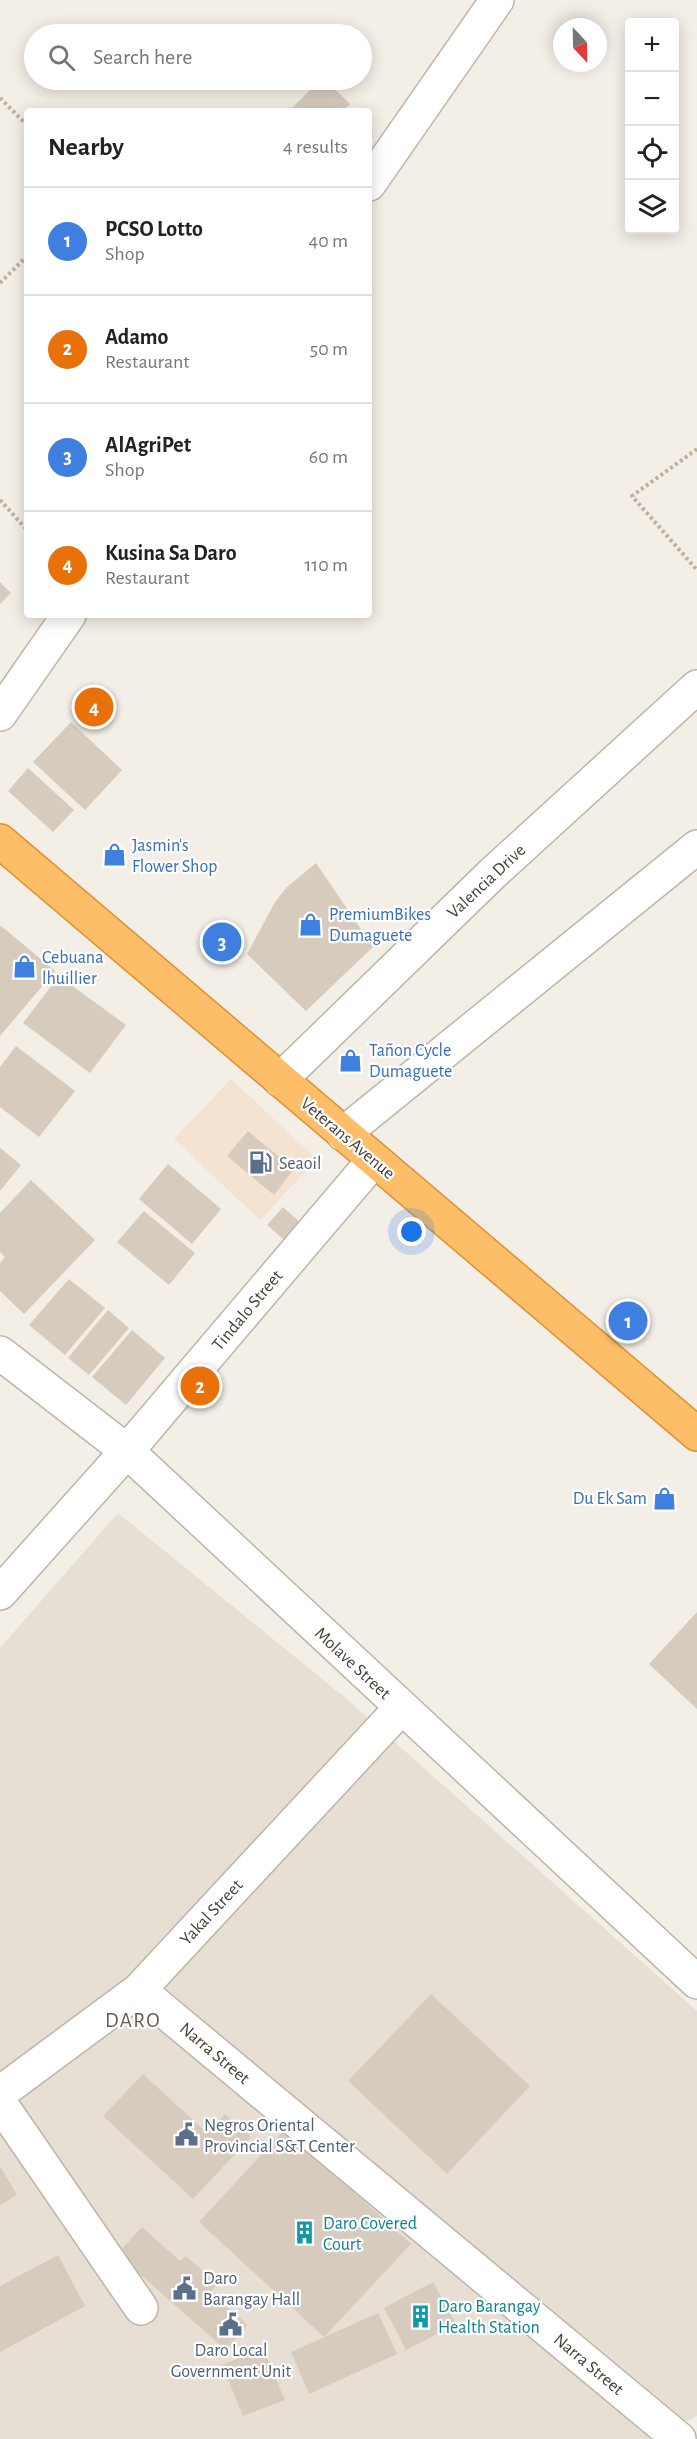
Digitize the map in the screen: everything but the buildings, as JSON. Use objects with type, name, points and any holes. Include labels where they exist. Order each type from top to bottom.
[{"type":"highway","name":"Veterans Avenue","points":[[0,842],[697,1434]]},
{"type":"street","points":[[372,180],[497,0]]},
{"type":"street","points":[[0,714],[67,618]]},
{"type":"street","name":"Valencia Drive","points":[[280,1080],[493,873],[697,687]]},
{"type":"street","points":[[343,1134],[697,847]]},
{"type":"street","name":"Tindalo Street","points":[[0,1593],[127,1451],[374,1160]]},
{"type":"street","name":"Molave Street","points":[[0,1353],[127,1451],[697,1982]]},
{"type":"street","name":"Yakal Street","points":[[0,2093],[140,1990],[401,1708]]},
{"type":"street","name":"Narra Street","points":[[140,1990],[679,2439]]},
{"type":"street","points":[[0,2103],[141,2308]]},
{"type":"street","points":[[679,2439],[697,2431]]},
{"type":"path","points":[[0,98],[24,122]]},
{"type":"path","points":[[0,283],[24,259]]},
{"type":"path","points":[[697,449],[632,496],[697,570]]},
{"type":"path","points":[[0,500],[24,527]]},
{"type":"shaded area","points":[[231,1079],[317,1159],[260,1220],[174,1139]]},
{"type":"shaded area","points":[[118,1513],[343,1696],[697,2011],[697,2416],[648,2439],[0,2439],[0,1648]]},
{"type":"place","name":"Kusina Sa Daro","points":[[94,707]]},
{"type":"place","name":"Jasmin's Flower Shop","points":[[114,855]]},
{"type":"place","name":"PremiumBikes Dumaguete","points":[[311,924]]},
{"type":"place","name":"AlAgriPet","points":[[222,942]]},
{"type":"place","name":"Cebuana lhuillier","points":[[24,967]]},
{"type":"place","name":"Tañon Cycle Dumaguete","points":[[351,1060]]},
{"type":"place","name":"Seaoil","points":[[261,1163]]},
{"type":"place","name":"PCSO Lotto","points":[[628,1321]]},
{"type":"place","name":"Adamo","points":[[200,1386]]},
{"type":"place","name":"Du Ek Sam","points":[[665,1498]]},
{"type":"place","name":"Negros Oriental Provincial S&T Center","points":[[186,2135]]},
{"type":"place","name":"Daro Covered Court","points":[[305,2233]]},
{"type":"place","name":"Daro Barangay Hall","points":[[185,2288]]},
{"type":"place","name":"Daro Barangay Health Station","points":[[420,2316]]},
{"type":"place","name":"Daro Local Government Unit","points":[[231,2324]]},
{"type":"district","name":"DARO","points":[[133,2020]]}]
